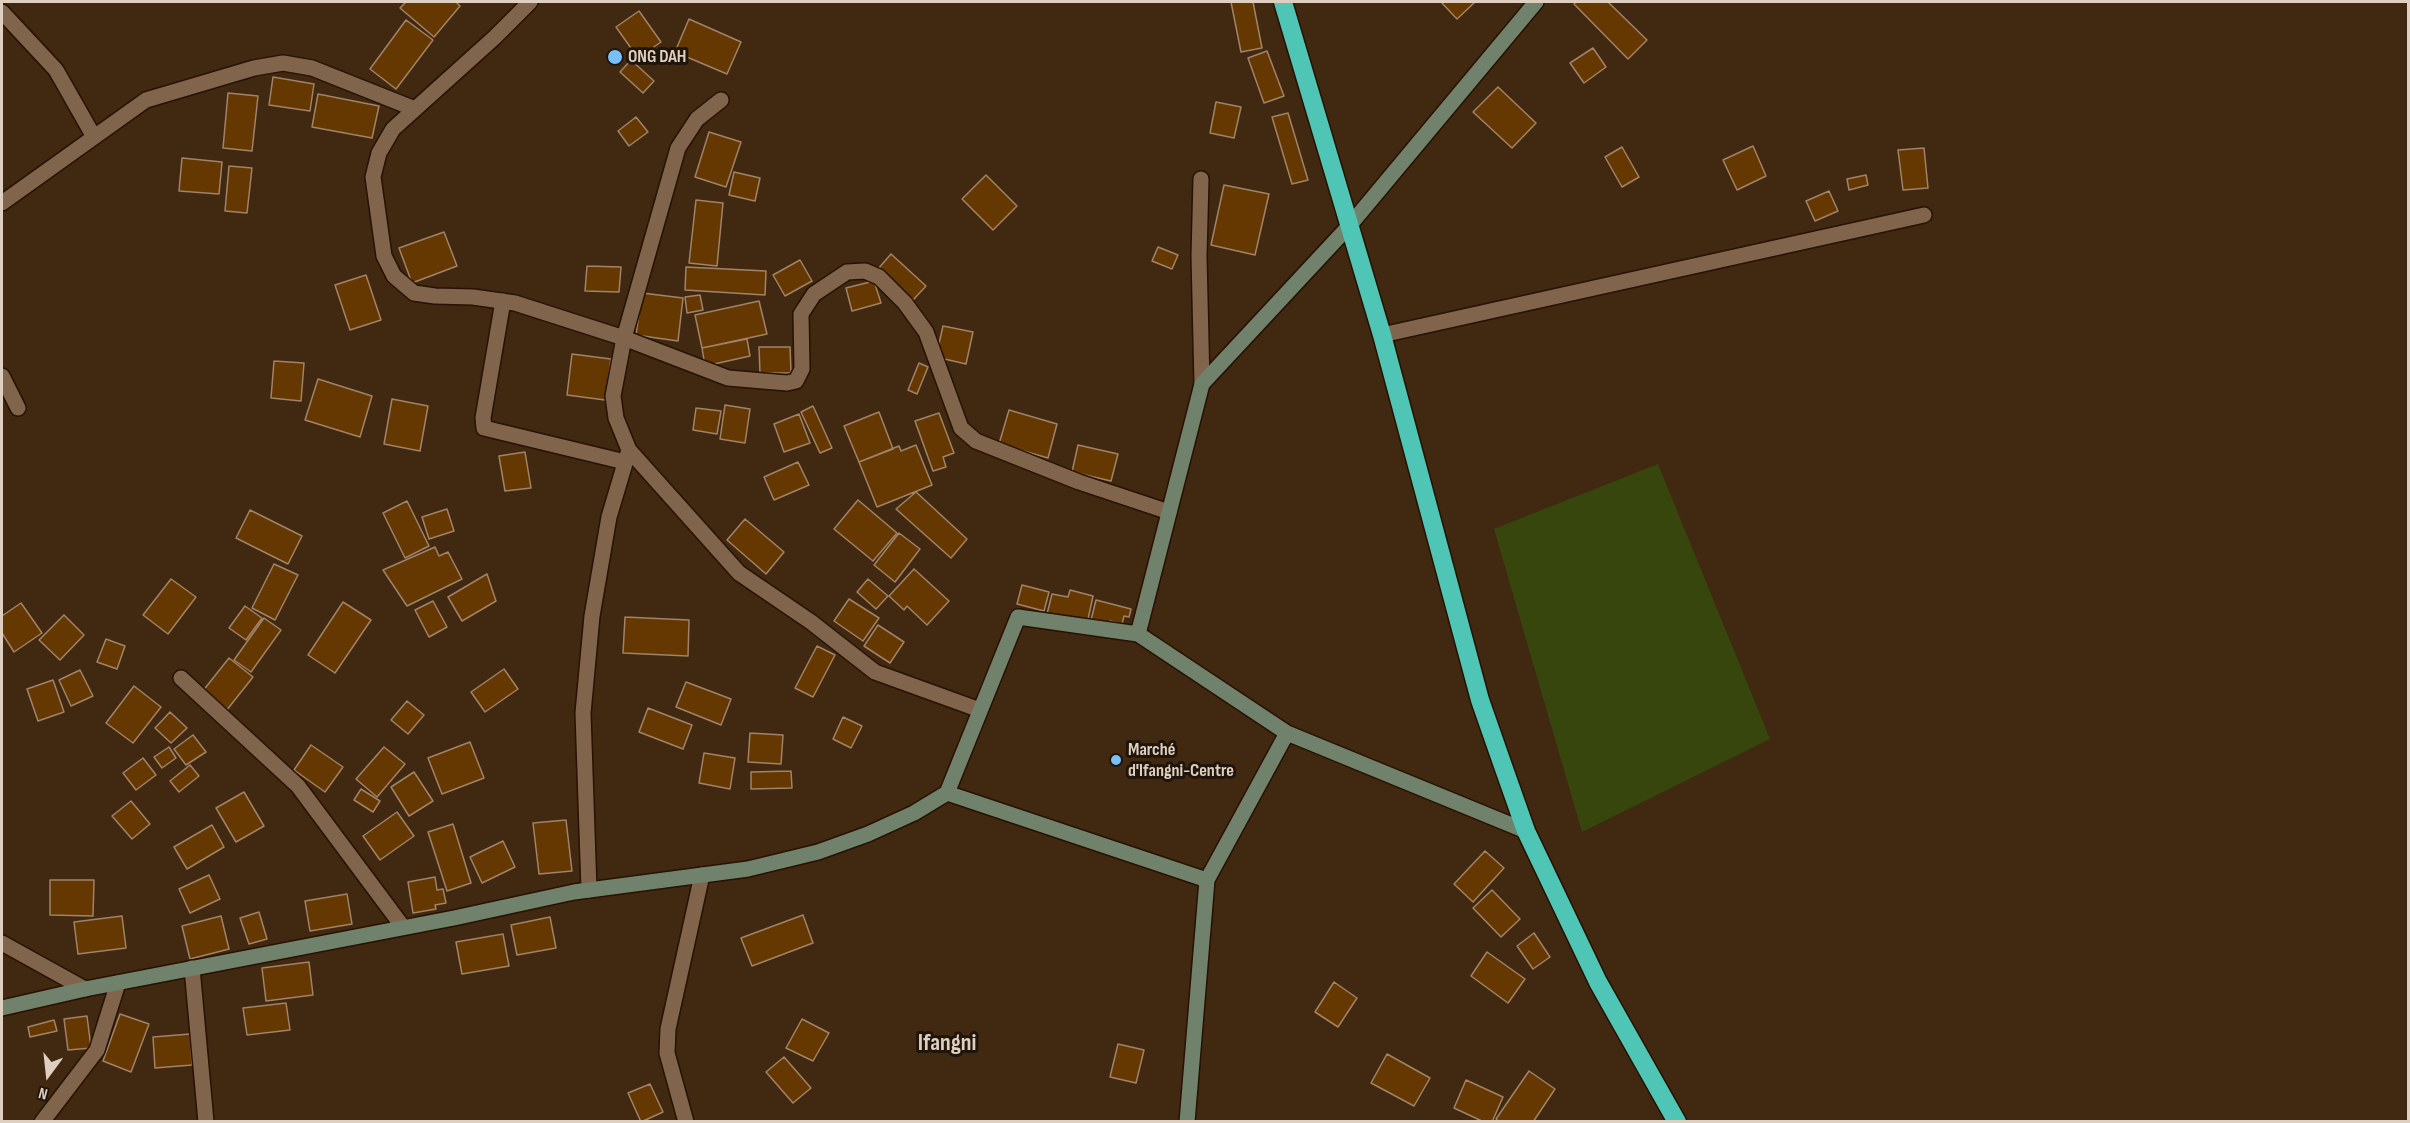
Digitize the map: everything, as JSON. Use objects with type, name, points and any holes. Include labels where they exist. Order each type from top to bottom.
[{"type":"highway","points":[[1283,2],[1382,335],[1480,700],[1526,831],[1598,982],[1677,1122]]},
{"type":"street","points":[[530,2],[495,38],[393,129],[379,153],[373,177],[384,256],[394,276],[414,293],[503,301],[624,338],[728,378],[787,383],[796,381],[802,369],[801,314],[814,294],[847,272],[865,271],[879,277],[905,303],[926,332],[962,428],[975,441],[1079,482],[1169,512]]},
{"type":"street","points":[[1202,384],[1350,225],[1536,2]]},
{"type":"street","points":[[2,12],[56,70],[94,137]]},
{"type":"street","points":[[2,203],[146,100],[254,68],[283,63],[312,68],[416,109]]},
{"type":"street","points":[[721,100],[697,119],[678,148],[624,338],[613,396],[616,418],[627,456],[739,573],[811,622],[875,672],[980,710]]},
{"type":"street","points":[[1138,634],[1202,384],[1199,256],[1201,178]]},
{"type":"street","points":[[1382,335],[1924,215]]},
{"type":"street","points":[[503,301],[483,418],[484,428],[627,456]]},
{"type":"street","points":[[2,376],[18,408]]},
{"type":"street","points":[[589,890],[583,712],[592,616],[609,517],[627,456]]},
{"type":"street","points":[[2,1008],[118,982],[589,890],[748,869],[818,852],[914,813],[947,793],[1018,617],[1138,634],[1287,733],[1526,831]]},
{"type":"street","points":[[181,678],[298,786],[328,823],[403,927]]},
{"type":"street","points":[[1187,1122],[1207,880],[1287,733]]},
{"type":"street","points":[[947,793],[1207,880]]},
{"type":"street","points":[[686,1122],[667,1053],[668,1029],[702,875]]},
{"type":"street","points":[[2,943],[85,989]]},
{"type":"street","points":[[192,968],[206,1122]]},
{"type":"street","points":[[42,1122],[97,1050],[118,982]]},
{"type":"green space","points":[[1658,464],[1770,739],[1582,832],[1494,529]]},
{"type":"building","points":[[406,2],[456,2],[460,6],[434,37],[400,8]]},
{"type":"building","points":[[1231,2],[1253,2],[1262,48],[1241,52]]},
{"type":"building","points":[[1441,2],[1475,2],[1457,19]]},
{"type":"building","points":[[1576,2],[1608,2],[1647,40],[1628,59],[1574,4]]},
{"type":"building","points":[[639,11],[661,42],[638,58],[616,27]]},
{"type":"building","points":[[689,19],[741,42],[727,74],[675,52]]},
{"type":"building","points":[[406,20],[433,40],[396,89],[370,69]]},
{"type":"building","points":[[1593,48],[1606,67],[1584,83],[1570,63]]},
{"type":"building","points":[[1267,51],[1284,96],[1264,103],[1248,58]]},
{"type":"building","points":[[631,60],[654,81],[643,93],[620,72]]},
{"type":"building","points":[[273,77],[314,84],[310,111],[269,105]]},
{"type":"building","points":[[1498,87],[1536,123],[1512,148],[1473,112]]},
{"type":"building","points":[[228,93],[258,96],[252,151],[223,148]]},
{"type":"building","points":[[318,94],[379,106],[372,138],[312,127]]},
{"type":"building","points":[[1216,102],[1241,107],[1234,138],[1210,133]]},
{"type":"building","points":[[1288,113],[1308,180],[1292,184],[1272,117]]},
{"type":"building","points":[[636,117],[648,132],[629,146],[618,131]]},
{"type":"building","points":[[709,132],[741,142],[726,187],[695,177]]},
{"type":"building","points":[[1753,146],[1766,176],[1737,190],[1723,160]]},
{"type":"building","points":[[1622,147],[1639,177],[1622,187],[1605,157]]},
{"type":"building","points":[[1924,148],[1928,188],[1903,190],[1898,150]]},
{"type":"building","points":[[182,158],[222,162],[219,194],[179,191]]},
{"type":"building","points":[[229,166],[252,168],[247,213],[225,211]]},
{"type":"building","points":[[734,172],[760,178],[755,201],[729,195]]},
{"type":"building","points":[[986,175],[1017,206],[993,230],[962,199]]},
{"type":"building","points":[[1866,175],[1868,185],[1849,190],[1847,179]]},
{"type":"building","points":[[1224,185],[1269,194],[1255,255],[1211,245]]},
{"type":"building","points":[[1829,191],[1838,211],[1815,221],[1806,201]]},
{"type":"building","points":[[696,200],[723,203],[717,266],[689,263]]},
{"type":"building","points":[[444,232],[457,266],[412,283],[399,248]]},
{"type":"building","points":[[1158,247],[1178,255],[1172,269],[1152,261]]},
{"type":"building","points":[[891,254],[926,286],[913,300],[878,269]]},
{"type":"building","points":[[800,260],[812,281],[785,296],[773,275]]},
{"type":"building","points":[[587,266],[621,267],[619,292],[585,291]]},
{"type":"building","points":[[686,267],[766,271],[765,295],[685,290]]},
{"type":"building","points":[[366,275],[381,320],[350,330],[335,285]]},
{"type":"building","points":[[874,281],[881,303],[852,311],[846,288]]},
{"type":"building","points":[[642,293],[683,298],[678,341],[636,335]]},
{"type":"building","points":[[700,295],[703,310],[687,313],[685,297]]},
{"type":"building","points":[[759,301],[767,334],[702,348],[695,315]]},
{"type":"building","points":[[943,326],[973,332],[966,364],[936,357]]},
{"type":"building","points":[[747,339],[750,356],[705,366],[702,348]]},
{"type":"building","points":[[759,347],[790,347],[791,373],[760,373]]},
{"type":"building","points":[[572,354],[611,359],[605,400],[567,395]]},
{"type":"building","points":[[274,361],[304,363],[301,401],[271,398]]},
{"type":"building","points":[[919,363],[928,367],[917,394],[908,390]]},
{"type":"building","points":[[318,379],[372,396],[360,437],[305,420]]},
{"type":"building","points":[[392,399],[428,406],[420,451],[384,444]]},
{"type":"building","points":[[725,405],[750,409],[745,443],[720,439]]},
{"type":"building","points":[[813,406],[832,448],[820,453],[801,412]]},
{"type":"building","points":[[696,408],[721,411],[717,434],[693,430]]},
{"type":"building","points":[[1009,410],[1057,424],[1048,458],[999,444]]},
{"type":"building","points":[[879,412],[893,449],[859,462],[844,426]]},
{"type":"building","points":[[939,413],[954,453],[943,457],[946,467],[933,471],[915,421]]},
{"type":"building","points":[[799,414],[810,443],[784,452],[774,424]]},
{"type":"building","points":[[916,445],[932,485],[877,507],[859,462],[899,446],[901,451]]},
{"type":"building","points":[[1078,445],[1118,454],[1111,481],[1072,472]]},
{"type":"building","points":[[525,452],[531,488],[505,491],[499,456]]},
{"type":"building","points":[[798,462],[809,485],[774,500],[764,477]]},
{"type":"building","points":[[916,492],[967,539],[951,558],[896,509]]},
{"type":"building","points":[[858,500],[897,533],[873,561],[834,529]]},
{"type":"building","points":[[407,501],[429,546],[405,558],[383,513]]},
{"type":"building","points":[[447,509],[454,531],[429,539],[422,517]]},
{"type":"building","points":[[250,510],[302,536],[288,564],[236,538]]},
{"type":"building","points":[[745,519],[784,552],[766,574],[727,540]]},
{"type":"building","points":[[899,533],[920,549],[895,582],[874,565]]},
{"type":"building","points":[[435,547],[439,556],[448,552],[462,579],[407,606],[383,570]]},
{"type":"building","points":[[274,564],[298,575],[275,620],[252,608]]},
{"type":"building","points":[[914,569],[949,601],[927,625],[907,606],[904,610],[889,596]]},
{"type":"building","points":[[487,574],[496,601],[462,621],[448,597]]},
{"type":"building","points":[[171,579],[196,597],[168,634],[143,615]]},
{"type":"building","points":[[868,579],[888,596],[876,609],[857,592]]},
{"type":"building","points":[[1022,585],[1049,592],[1044,611],[1017,604]]},
{"type":"building","points":[[1070,590],[1093,596],[1087,624],[1047,614],[1052,594],[1068,597]]},
{"type":"building","points":[[849,599],[879,618],[863,641],[834,621]]},
{"type":"building","points":[[1096,600],[1131,609],[1129,617],[1124,616],[1122,624],[1110,621],[1108,629],[1090,624]]},
{"type":"building","points":[[433,601],[447,627],[429,637],[415,610]]},
{"type":"building","points":[[343,602],[371,620],[335,673],[308,655]]},
{"type":"building","points":[[21,603],[42,633],[14,652],[2,633],[2,616]]},
{"type":"building","points":[[245,606],[262,618],[246,640],[229,628]]},
{"type":"building","points":[[64,615],[84,635],[60,660],[39,640]]},
{"type":"building","points":[[625,617],[689,620],[688,656],[623,653]]},
{"type":"building","points":[[264,618],[281,630],[251,672],[234,660]]},
{"type":"building","points":[[878,625],[904,642],[890,663],[864,646]]},
{"type":"building","points":[[106,639],[125,646],[117,669],[97,662]]},
{"type":"building","points":[[817,646],[835,655],[813,697],[795,688]]},
{"type":"building","points":[[229,658],[253,677],[226,711],[202,692]]},
{"type":"building","points":[[504,669],[518,689],[485,712],[471,692]]},
{"type":"building","points":[[80,670],[93,696],[71,706],[59,680]]},
{"type":"building","points":[[53,680],[64,712],[38,721],[27,689]]},
{"type":"building","points":[[686,682],[731,699],[721,725],[676,707]]},
{"type":"building","points":[[134,686],[161,707],[133,743],[106,723]]},
{"type":"building","points":[[407,701],[424,715],[408,734],[391,720]]},
{"type":"building","points":[[648,708],[692,725],[683,749],[639,732]]},
{"type":"building","points":[[170,712],[187,728],[171,743],[155,728]]},
{"type":"building","points":[[843,717],[862,726],[851,748],[833,739]]},
{"type":"building","points":[[750,733],[783,735],[781,764],[748,762]]},
{"type":"building","points":[[193,735],[206,752],[186,765],[174,749]]},
{"type":"building","points":[[470,742],[484,778],[442,794],[428,758]]},
{"type":"building","points":[[311,745],[343,767],[325,792],[294,770]]},
{"type":"building","points":[[169,747],[176,758],[162,768],[154,757]]},
{"type":"building","points":[[384,747],[405,764],[377,797],[356,779]]},
{"type":"building","points":[[704,753],[735,758],[730,789],[699,783]]},
{"type":"building","points":[[143,758],[156,775],[136,790],[123,773]]},
{"type":"building","points":[[190,765],[199,776],[179,792],[170,781]]},
{"type":"building","points":[[791,771],[792,788],[751,789],[751,772]]},
{"type":"building","points":[[414,772],[433,801],[409,816],[391,787]]},
{"type":"building","points":[[361,789],[380,801],[373,812],[354,800]]},
{"type":"building","points":[[244,792],[264,826],[236,842],[216,808]]},
{"type":"building","points":[[131,801],[150,824],[132,839],[112,816]]},
{"type":"building","points":[[397,812],[414,836],[380,860],[363,836]]},
{"type":"building","points":[[566,820],[572,871],[539,874],[533,823]]},
{"type":"building","points":[[453,824],[471,883],[447,891],[428,832]]},
{"type":"building","points":[[212,825],[224,847],[187,869],[174,847]]},
{"type":"building","points":[[503,841],[515,867],[482,883],[470,857]]},
{"type":"building","points":[[1485,851],[1504,868],[1473,902],[1454,884]]},
{"type":"building","points":[[209,875],[220,899],[190,913],[179,889]]},
{"type":"building","points":[[435,877],[437,890],[443,889],[446,903],[435,905],[436,909],[413,913],[408,882]]},
{"type":"building","points":[[50,880],[94,880],[93,916],[50,915]]},
{"type":"building","points":[[1492,890],[1520,919],[1501,937],[1473,908]]},
{"type":"building","points":[[347,894],[352,924],[310,931],[305,901]]},
{"type":"building","points":[[259,912],[267,939],[249,944],[240,918]]},
{"type":"building","points":[[803,915],[813,943],[752,966],[741,938]]},
{"type":"building","points":[[122,916],[126,948],[78,954],[74,922]]},
{"type":"building","points":[[221,916],[229,949],[190,959],[182,926]]},
{"type":"building","points":[[550,917],[556,948],[517,955],[511,925]]},
{"type":"building","points":[[1534,933],[1550,957],[1533,969],[1517,946]]},
{"type":"building","points":[[503,934],[509,966],[462,974],[456,942]]},
{"type":"building","points":[[1487,952],[1525,979],[1508,1003],[1471,976]]},
{"type":"building","points":[[309,962],[313,995],[266,1001],[262,968]]},
{"type":"building","points":[[1334,982],[1357,998],[1338,1027],[1315,1012]]},
{"type":"building","points":[[286,1003],[290,1030],[247,1035],[243,1008]]},
{"type":"building","points":[[120,1014],[149,1024],[131,1072],[103,1061]]},
{"type":"building","points":[[87,1016],[91,1048],[68,1050],[64,1019]]},
{"type":"building","points":[[802,1019],[829,1033],[813,1061],[786,1048]]},
{"type":"building","points":[[54,1020],[57,1031],[30,1037],[28,1027]]},
{"type":"building","points":[[190,1034],[192,1065],[155,1068],[153,1037]]},
{"type":"building","points":[[1118,1044],[1144,1050],[1136,1083],[1110,1077]]},
{"type":"building","points":[[1387,1054],[1430,1078],[1414,1106],[1371,1083]]},
{"type":"building","points":[[784,1057],[811,1088],[793,1103],[766,1072]]},
{"type":"building","points":[[1529,1071],[1555,1089],[1533,1122],[1500,1122],[1496,1119]]},
{"type":"building","points":[[1466,1080],[1503,1097],[1492,1122],[1484,1122],[1454,1108]]},
{"type":"building","points":[[650,1084],[663,1112],[641,1122],[628,1093]]},
{"type":"place","name":"ONG DAH","points":[[615,57]]},
{"type":"place","name":"Marché d'Ifangni-Centre","points":[[1116,760]]},
{"type":"district","name":"Ifangni","points":[[947,1044]]}]
